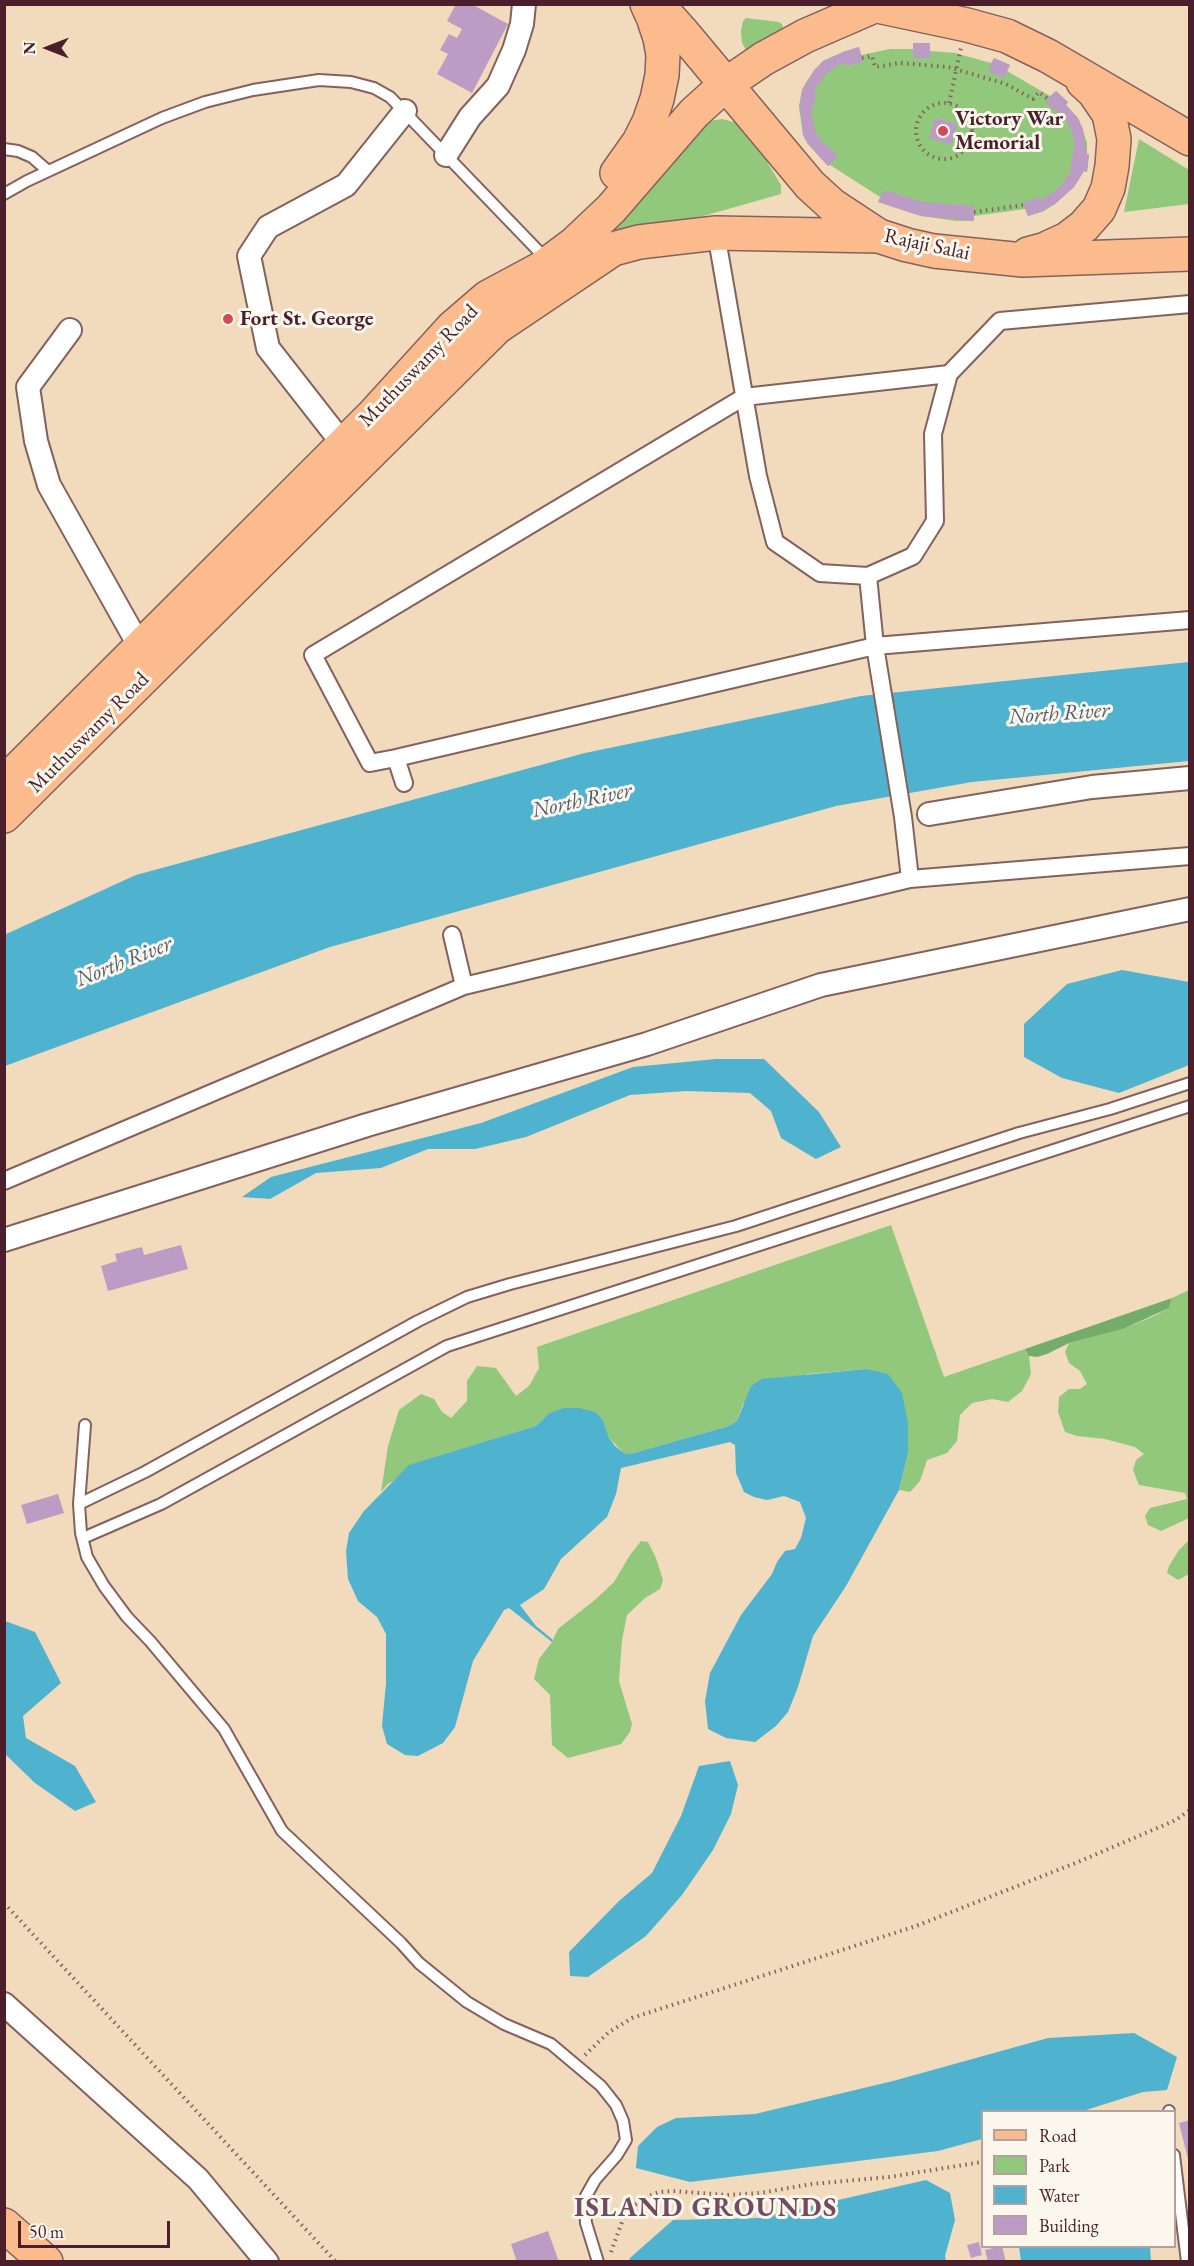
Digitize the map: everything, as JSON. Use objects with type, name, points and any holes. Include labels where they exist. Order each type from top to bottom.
[{"type":"main road","points":[[549,263],[572,226],[628,157],[649,122],[657,99],[663,55],[657,28],[646,4]]},
{"type":"main road","name":"Rajaji Salai","points":[[657,4],[817,192],[832,206],[879,236],[934,251],[1009,259],[1068,260],[1190,255]]},
{"type":"main road","points":[[871,5],[1007,36],[1190,139]]},
{"type":"main road","name":"Muthuswamy Road","points":[[4,783],[343,444],[452,328],[488,297],[549,263],[595,225],[687,120],[725,85],[763,59],[871,5]]},
{"type":"main road","points":[[1009,259],[1043,250],[1066,239],[1084,226],[1099,209],[1108,188],[1114,140],[1109,114],[1094,92],[1069,69]]},
{"type":"main road","name":"Muthuswamy Road","points":[[4,816],[497,327],[613,249],[639,242],[716,233],[879,236]]},
{"type":"main road","points":[[4,2225],[46,2262]]},
{"type":"street","points":[[446,155],[470,117],[498,86],[514,50],[522,24],[524,4]]},
{"type":"street","points":[[343,444],[268,348],[249,256],[268,227],[346,185],[405,111]]},
{"type":"street","points":[[716,233],[758,476],[775,542],[820,573],[868,576],[913,556],[935,521],[933,434],[949,375],[1000,321],[1190,304]]},
{"type":"street","points":[[70,330],[28,387],[36,441],[49,485],[140,647]]},
{"type":"street","points":[[949,375],[744,397],[313,655],[370,763],[875,646],[1190,620]]},
{"type":"street","points":[[868,576],[875,646],[903,817],[910,879]]},
{"type":"street","points":[[396,758],[404,783]]},
{"type":"street","points":[[929,814],[1092,787],[1190,778]]},
{"type":"street","points":[[4,1181],[464,986],[910,879],[1190,856]]},
{"type":"street","points":[[4,1240],[367,1125],[647,1044],[821,985],[1190,909]]},
{"type":"street","points":[[452,935],[464,986]]},
{"type":"street","points":[[4,2004],[198,2179],[267,2262]]},
{"type":"lane","points":[[4,194],[162,118],[205,102],[253,90],[319,80],[351,82],[374,88],[390,97],[549,263]]},
{"type":"lane","points":[[4,149],[18,151],[32,157],[48,171]]},
{"type":"lane","points":[[79,1504],[145,1472],[418,1321],[467,1297],[736,1226],[1019,1133],[1190,1083]]},
{"type":"lane","points":[[83,1538],[162,1504],[447,1346],[1190,1106]]},
{"type":"lane","points":[[85,1425],[79,1504],[87,1557],[104,1586],[127,1617],[224,1729],[282,1831],[401,1943],[419,1963],[466,2002],[504,2024],[551,2044],[601,2086],[616,2105],[623,2121],[626,2140],[617,2155],[595,2180],[586,2196],[586,2223],[598,2262]]},
{"type":"lane","points":[[1176,2171],[1187,2262]]},
{"type":"path","points":[[949,103],[966,28]]},
{"type":"path","points":[[862,58],[872,56],[875,67],[917,63],[957,69],[1006,84],[1033,99],[1039,92],[1048,99]]},
{"type":"path","points":[[949,103],[961,107],[967,114],[973,131],[967,148],[960,155],[941,159],[924,151],[916,134],[916,124],[927,108],[935,104],[949,103]]},
{"type":"path","points":[[974,212],[1024,205]]},
{"type":"path","points":[[577,2065],[592,2046],[632,2018],[916,1926],[1078,1862],[1176,1820],[1190,1810]]},
{"type":"path","points":[[4,1903],[336,2262]]},
{"type":"path","points":[[609,2256],[622,2222],[630,2209],[643,2199],[659,2192],[727,2195],[760,2193],[812,2184],[889,2177],[981,2162]]},
{"type":"green space","points":[[746,18],[779,22],[784,31],[746,50],[742,43],[741,31]]},
{"type":"green space","points":[[913,43],[930,43],[930,51],[955,53],[991,63],[994,58],[1010,65],[1007,71],[1050,96],[1056,91],[1068,102],[1066,105],[1078,118],[1087,142],[1087,154],[1089,154],[1087,172],[1084,171],[1074,187],[1044,211],[1028,216],[1025,209],[974,216],[974,221],[957,221],[921,216],[878,202],[880,197],[830,165],[828,166],[803,135],[799,107],[806,82],[823,61],[843,52],[859,47],[861,55],[890,49],[913,49]]},
{"type":"green space","points":[[722,119],[734,122],[745,130],[757,145],[781,185],[781,194],[675,224],[592,240],[710,121]]},
{"type":"green space","points":[[1139,139],[1189,170],[1189,204],[1124,212]]},
{"type":"green space","points":[[891,1225],[944,1377],[1025,1349],[1029,1356],[1031,1374],[1022,1391],[1008,1402],[992,1399],[972,1403],[960,1415],[957,1441],[947,1453],[927,1460],[920,1481],[910,1492],[899,1490],[908,1453],[866,1369],[807,1374],[743,1404],[737,1421],[729,1426],[630,1454],[624,1453],[609,1438],[603,1420],[548,1414],[536,1426],[431,1459],[388,1484],[381,1492],[388,1446],[399,1410],[421,1394],[434,1399],[442,1412],[451,1418],[467,1401],[467,1381],[477,1366],[496,1368],[516,1396],[529,1386],[539,1368],[537,1347]]},
{"type":"green space","points":[[1189,1290],[1189,1518],[1161,1531],[1148,1525],[1145,1516],[1150,1508],[1187,1499],[1185,1493],[1139,1485],[1133,1470],[1136,1460],[1144,1454],[1135,1447],[1065,1432],[1058,1412],[1059,1397],[1069,1389],[1080,1389],[1087,1384],[1080,1371],[1069,1363],[1065,1352],[1069,1343],[1123,1329],[1154,1316],[1169,1308],[1172,1298]]},
{"type":"green space","points":[[1172,1298],[1169,1308],[1123,1329],[1069,1343],[1037,1357],[1029,1356],[1025,1349]]},
{"type":"green space","points":[[1189,1540],[1189,1574],[1178,1580],[1167,1573],[1179,1550]]},
{"type":"green space","points":[[641,1541],[648,1542],[663,1580],[660,1589],[645,1598],[627,1615],[622,1640],[619,1681],[632,1724],[630,1732],[621,1744],[568,1758],[552,1745],[550,1695],[534,1679],[539,1659],[552,1642],[558,1629],[614,1582]]},
{"type":"water","name":"North River","points":[[1189,662],[1189,761],[972,782],[836,806],[330,947],[5,1066],[4,935],[136,875],[585,753],[861,696]]},
{"type":"water","points":[[1122,970],[1189,982],[1189,1065],[1119,1093],[1062,1078],[1024,1057],[1024,1024],[1067,984]]},
{"type":"water","points":[[716,1059],[764,1059],[819,1112],[841,1147],[816,1159],[781,1138],[771,1111],[750,1093],[686,1091],[630,1095],[526,1137],[475,1149],[428,1149],[381,1168],[316,1173],[270,1199],[242,1197],[271,1177],[481,1123],[633,1067]]},
{"type":"water","points":[[866,1369],[888,1374],[902,1393],[908,1423],[908,1453],[899,1490],[846,1586],[813,1636],[788,1712],[776,1726],[755,1742],[726,1738],[708,1729],[705,1701],[710,1673],[741,1615],[772,1574],[777,1562],[785,1551],[795,1549],[801,1538],[806,1518],[800,1502],[784,1496],[767,1500],[744,1492],[736,1473],[735,1445],[730,1442],[621,1468],[616,1494],[607,1517],[561,1559],[544,1589],[520,1605],[536,1626],[553,1640],[552,1642],[509,1608],[504,1610],[473,1661],[455,1727],[443,1743],[418,1756],[405,1755],[387,1744],[382,1726],[386,1683],[386,1634],[377,1617],[358,1601],[348,1579],[346,1551],[349,1533],[364,1511],[409,1465],[536,1426],[548,1414],[564,1408],[579,1408],[595,1412],[603,1420],[609,1438],[615,1446],[624,1453],[630,1454],[729,1426],[737,1421],[751,1386],[762,1379]]},
{"type":"water","points":[[5,1621],[35,1632],[61,1683],[23,1716],[26,1738],[75,1766],[96,1802],[75,1811],[35,1783],[5,1754]]},
{"type":"water","points":[[730,1761],[738,1785],[731,1814],[713,1850],[682,1895],[646,1936],[588,1977],[570,1976],[569,1952],[619,1901],[652,1873],[681,1816],[699,1766]]},
{"type":"water","points":[[1134,2033],[1177,2057],[1167,2090],[1143,2092],[1086,2110],[981,2110],[981,2139],[938,2151],[690,2182],[636,2168],[638,2146],[657,2127],[676,2118],[755,2114],[893,2081],[1048,2038]]},
{"type":"water","points":[[926,2180],[950,2193],[955,2220],[945,2256],[946,2261],[629,2261],[673,2220],[759,2218]]},
{"type":"water","points":[[1019,2248],[1150,2248],[1151,2261],[1021,2261]]},
{"type":"building","points":[[456,4],[476,4],[475,6],[508,24],[472,93],[437,74],[448,54],[440,50],[449,34],[457,38],[462,29],[447,21]]},
{"type":"building","points":[[913,43],[930,43],[930,58],[913,58]]},
{"type":"building","points":[[859,47],[863,62],[846,66],[845,62],[835,67],[825,75],[813,92],[816,93],[813,109],[811,109],[815,131],[824,145],[826,144],[838,156],[828,166],[803,135],[799,107],[802,90],[814,70],[823,61]]},
{"type":"building","points":[[994,58],[1010,65],[1004,78],[988,71]]},
{"type":"building","points":[[1056,91],[1068,102],[1066,105],[1078,118],[1083,129],[1087,154],[1089,154],[1087,172],[1084,171],[1074,187],[1055,204],[1044,211],[1028,216],[1023,203],[1046,197],[1061,186],[1072,169],[1070,169],[1075,144],[1071,130],[1060,111],[1058,113],[1045,102]]},
{"type":"building","name":"Victory War Memorial","points":[[935,118],[957,124],[951,145],[929,138]]},
{"type":"building","points":[[884,190],[923,202],[974,206],[974,221],[921,216],[878,202]]},
{"type":"building","points":[[181,1245],[188,1269],[108,1291],[101,1266],[117,1261],[115,1254],[142,1247],[144,1255]]},
{"type":"building","points":[[58,1494],[64,1513],[27,1524],[21,1505]]},
{"type":"building","points":[[1190,2120],[1190,2162],[1189,2163],[1179,2123]]},
{"type":"building","points":[[548,2231],[559,2262],[517,2262],[511,2244]]},
{"type":"building","points":[[979,2242],[982,2255],[971,2258],[967,2245]]},
{"type":"building","points":[[1002,2248],[1006,2262],[988,2262],[985,2250]]},
{"type":"place","name":"Victory War Memorial","points":[[943,131]]},
{"type":"place","name":"Fort St. George","points":[[228,319]]},
{"type":"district","name":"ISLAND GROUNDS","points":[[706,2209]]}]
